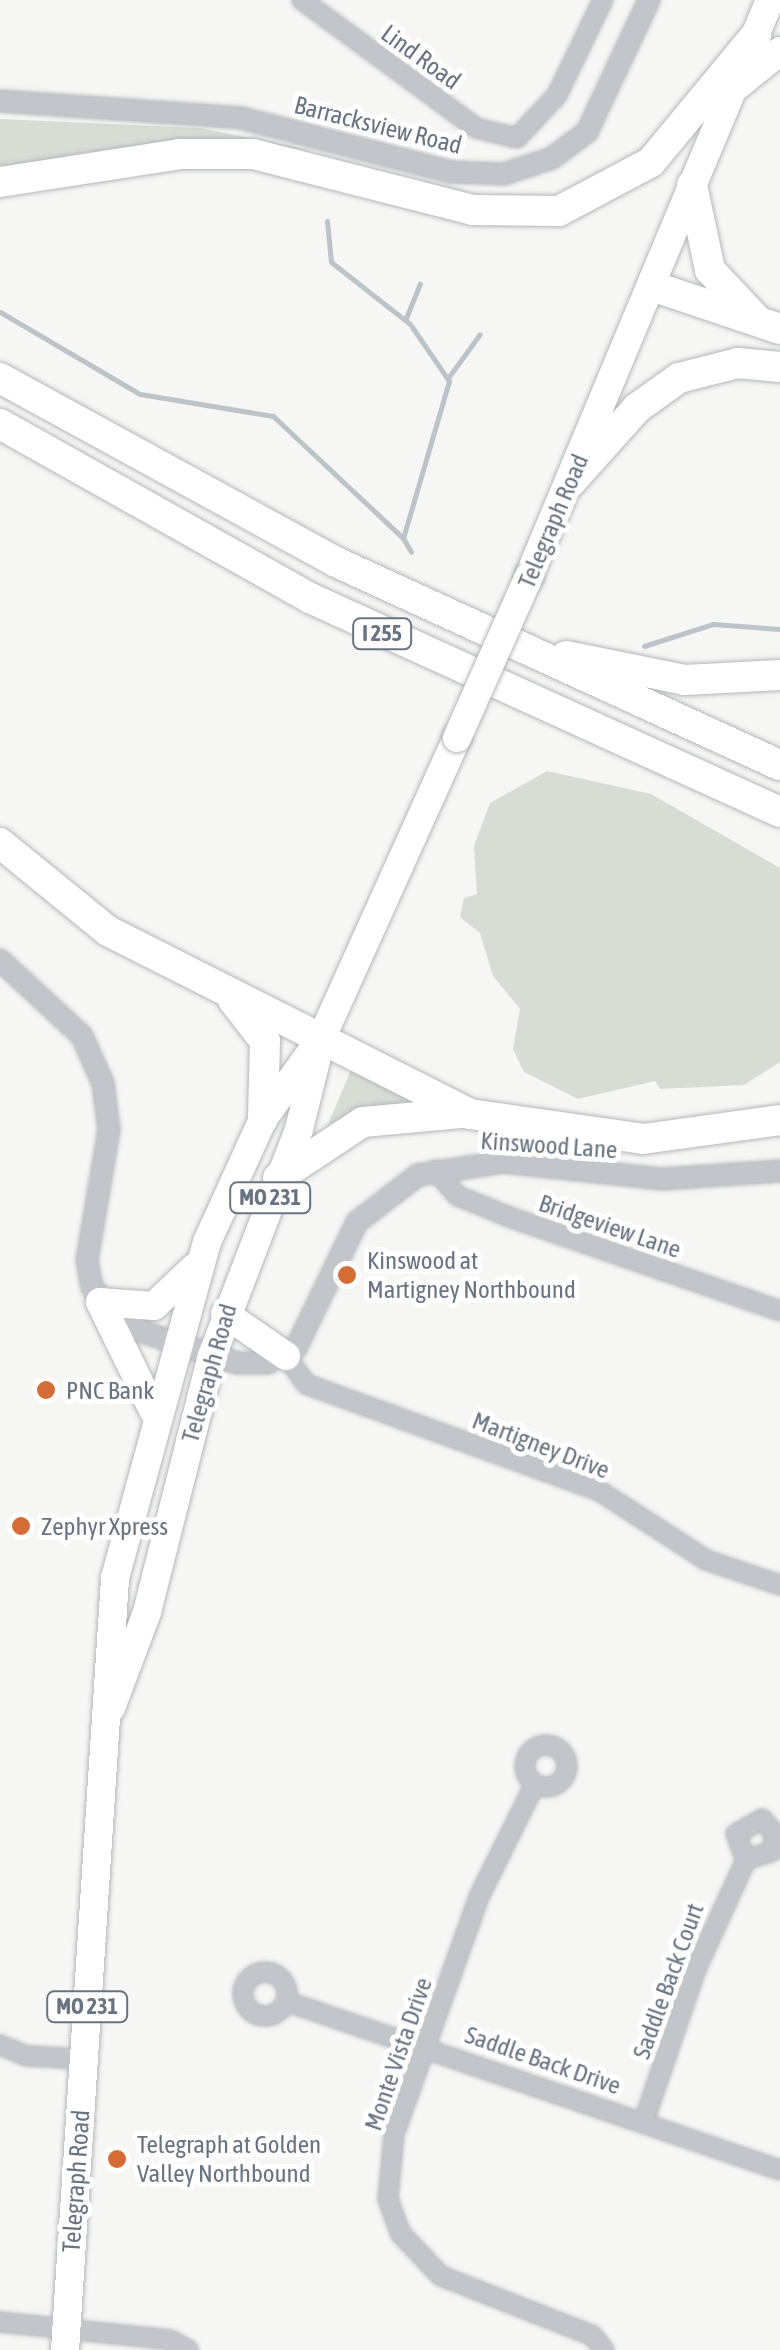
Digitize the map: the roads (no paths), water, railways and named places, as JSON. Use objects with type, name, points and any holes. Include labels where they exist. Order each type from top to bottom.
[{"type":"highway","points":[[0,182],[180,154],[253,154],[472,210],[560,211],[651,162],[768,43]]},
{"type":"highway","points":[[692,186],[710,270],[769,325]]},
{"type":"highway","points":[[652,286],[769,325]]},
{"type":"highway","points":[[570,483],[636,408],[679,378],[738,363],[780,366]]},
{"type":"highway","name":"I 255","points":[[0,378],[258,522],[509,644],[780,764]]},
{"type":"highway","name":"I 255","points":[[0,424],[310,598],[780,812]]},
{"type":"highway","points":[[509,644],[684,680],[780,674]]},
{"type":"highway","points":[[0,842],[81,912],[224,990],[470,1114]]},
{"type":"highway","points":[[224,990],[265,1041],[263,1119]]},
{"type":"highway","points":[[278,1178],[363,1122],[470,1114],[643,1139],[780,1120]]},
{"type":"main road","name":"Telegraph Road","points":[[109,1712],[147,1612],[225,1314],[278,1178],[322,1037],[530,576],[733,90],[768,43],[770,0]]},
{"type":"main road","name":"Telegraph Road","points":[[66,2340],[109,1712],[110,1605],[154,1412],[200,1263],[263,1119],[322,1037]]},
{"type":"main road","points":[[100,1302],[154,1306],[200,1263]]},
{"type":"main road","points":[[100,1302],[154,1412]]},
{"type":"main road","points":[[225,1314],[286,1356]]},
{"type":"street","name":"Lind Road","points":[[302,0],[476,128],[517,138],[557,94],[604,0]]},
{"type":"street","name":"Barracksview Road","points":[[0,102],[241,118],[435,168],[504,174],[552,158],[587,132],[649,0]]},
{"type":"street","points":[[0,960],[82,1036],[103,1083],[107,1152],[87,1260],[100,1302],[174,1343],[212,1356],[253,1364],[286,1356]]},
{"type":"street","name":"Kinswood Lane","points":[[286,1356],[306,1338],[357,1222],[402,1182],[434,1170],[503,1162],[663,1179],[780,1171]]},
{"type":"street","name":"Bridgeview Lane","points":[[434,1170],[458,1196],[780,1311]]},
{"type":"street","name":"Martigney Drive","points":[[286,1356],[306,1384],[598,1490],[706,1560],[780,1585]]},
{"type":"street","name":"Monte Vista Drive","points":[[534,1786],[479,1897],[426,2047],[386,2183],[401,2234],[440,2276],[593,2336],[604,2350]]},
{"type":"street","name":"Saddle Back Court","points":[[644,2121],[746,1860]]},
{"type":"street","name":"Saddle Back Drive","points":[[288,2002],[780,2170]]},
{"type":"street","points":[[0,2045],[26,2056],[83,2059]]},
{"type":"street","points":[[0,2322],[66,2340],[170,2340],[189,2350]]},
{"type":"waterway","points":[[327,221],[331,262],[410,324],[449,381],[403,538],[411,552]]},
{"type":"waterway","points":[[406,318],[420,284]]},
{"type":"waterway","points":[[0,312],[140,394],[273,416],[403,538]]},
{"type":"waterway","points":[[448,378],[480,334]]},
{"type":"waterway","points":[[644,646],[713,624],[780,629]]},
{"type":"place","name":"Kinswood at Martigney Northbound","points":[[347,1275]]},
{"type":"place","name":"PNC Bank","points":[[46,1390]]},
{"type":"place","name":"Zephyr Xpress","points":[[21,1526]]},
{"type":"place","name":"Telegraph at Golden Valley Northbound","points":[[117,2159]]}]
